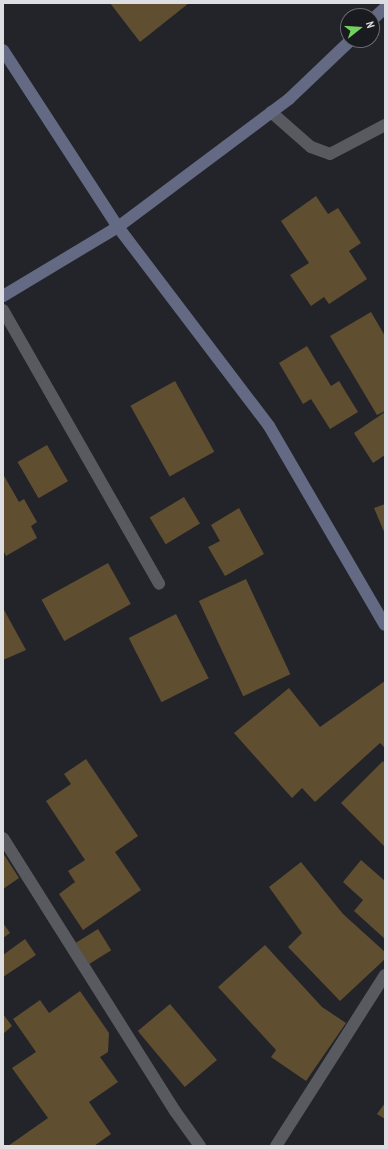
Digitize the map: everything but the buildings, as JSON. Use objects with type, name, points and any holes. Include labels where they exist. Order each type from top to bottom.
[{"type":"street","points":[[3,296],[118,227],[289,100],[343,48]]},
{"type":"street","points":[[3,50],[118,227],[269,426],[385,625]]},
{"type":"street","points":[[271,112],[311,147],[330,154],[385,125]]},
{"type":"street","points":[[3,310],[159,584]]},
{"type":"street","points":[[3,838],[175,1111],[200,1146]]},
{"type":"street","points":[[276,1146],[385,975]]}]
